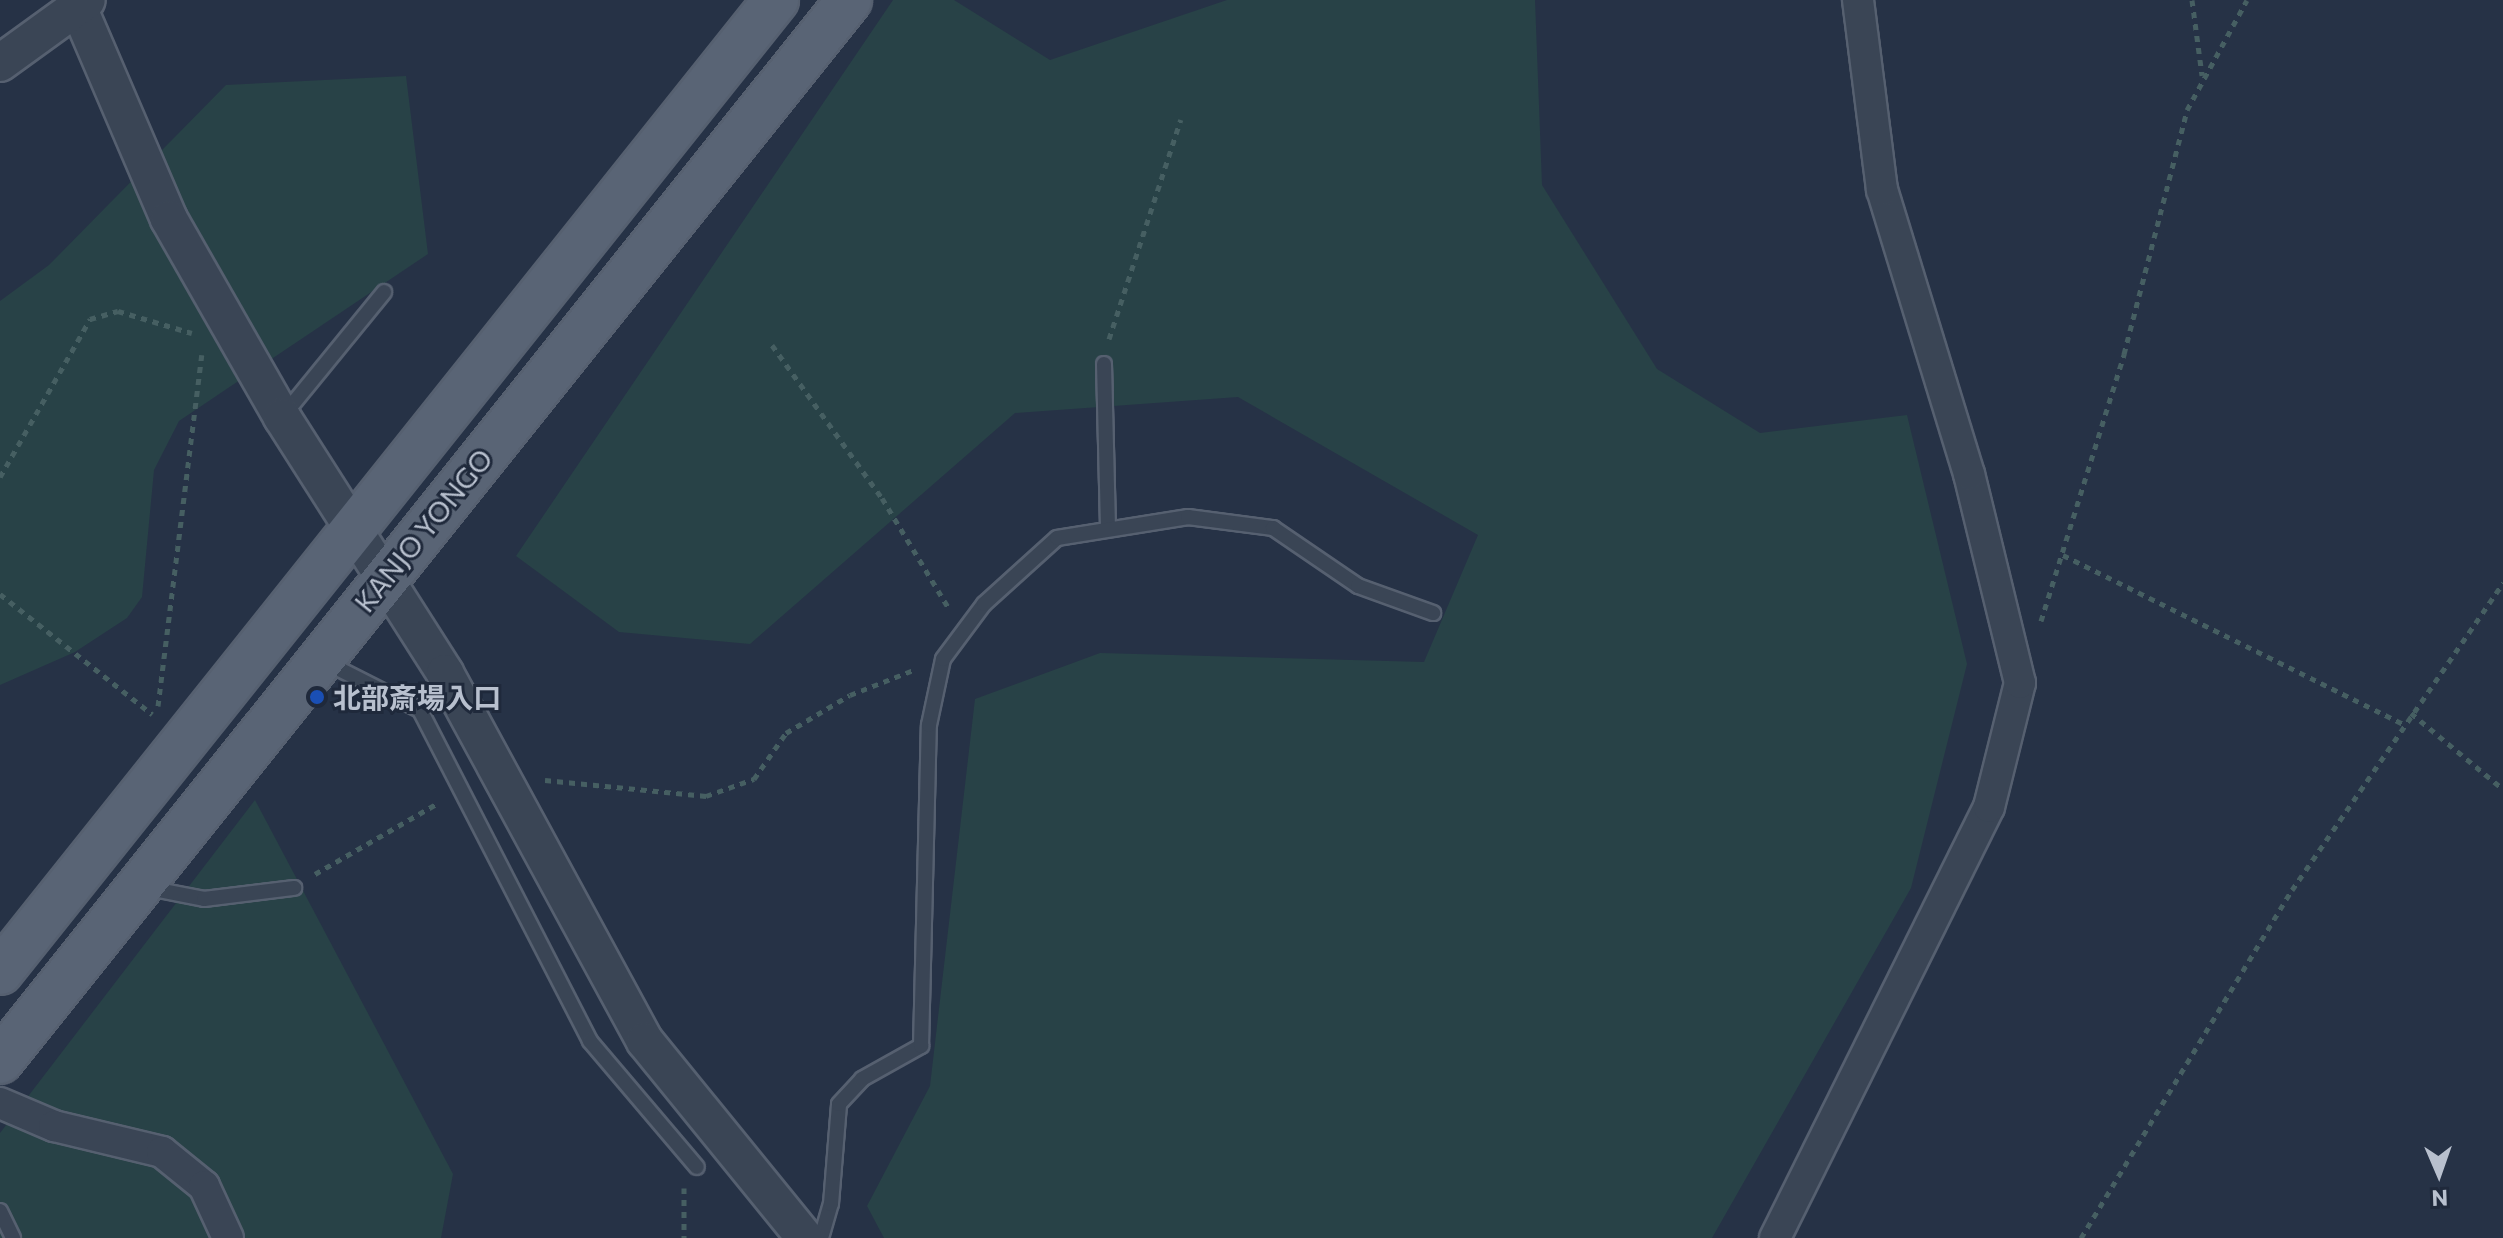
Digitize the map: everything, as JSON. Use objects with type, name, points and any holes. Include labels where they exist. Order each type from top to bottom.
[{"type":"main road","name":"KANJO YONGO","points":[[0,972],[776,0]]},
{"type":"main road","name":"KANJO YONGO","points":[[0,1061],[849,0]]},
{"type":"street","points":[[1775,1238],[1989,807],[2020,683],[1969,474],[1882,190],[1858,0]]},
{"type":"street","points":[[0,63],[83,4],[169,219],[282,417],[386,576],[506,782],[645,1041],[805,1238]]},
{"type":"street","points":[[0,1103],[77,1133],[162,1152],[204,1186],[228,1238]]},
{"type":"lane","points":[[282,417],[384,292]]},
{"type":"lane","points":[[1104,364],[1108,526]]},
{"type":"lane","points":[[821,1238],[831,1204],[839,1104],[862,1079],[921,1046],[929,725],[943,659],[963,632],[1057,538],[1108,526],[1188,517],[1273,528],[1358,586],[1433,613]]},
{"type":"lane","points":[[320,659],[420,710],[590,1041],[697,1167]]},
{"type":"lane","points":[[139,886],[204,899],[294,888]]},
{"type":"lane","points":[[0,1211],[13,1238]]},
{"type":"path","points":[[2192,0],[2203,76]]},
{"type":"path","points":[[2020,683],[2063,555],[2203,76],[2247,0]]},
{"type":"path","points":[[1104,364],[1181,119]]},
{"type":"path","points":[[0,477],[90,319],[118,311],[205,337],[156,717],[0,594]]},
{"type":"path","points":[[772,345],[882,498],[963,632]]},
{"type":"path","points":[[2063,555],[2404,724]]},
{"type":"path","points":[[2081,1238],[2292,890],[2503,583]]},
{"type":"path","points":[[506,782],[567,779],[706,796],[754,779],[786,733],[850,695],[943,659]]},
{"type":"path","points":[[2411,713],[2503,789]]},
{"type":"path","points":[[294,888],[406,816],[461,794]]},
{"type":"path","points":[[684,1238],[680,1195],[697,1167]]},
{"type":"green space","points":[[893,0],[954,0],[1050,60],[1227,0],[1535,0],[1542,185],[1657,369],[1760,433],[1907,415],[1967,664],[1911,888],[1712,1238],[884,1238],[867,1206],[930,1086],[975,699],[1100,653],[1424,662],[1478,535],[1238,397],[1015,413],[750,644],[619,632],[516,556]]},
{"type":"green space","points":[[406,76],[428,254],[179,421],[154,470],[142,597],[127,618],[75,652],[0,685],[0,301],[49,265],[226,85]]},
{"type":"green space","points":[[255,800],[453,1174],[441,1238],[0,1238],[0,1133]]},
{"type":"place","name":"北部斎場入口","points":[[317,697]]}]
